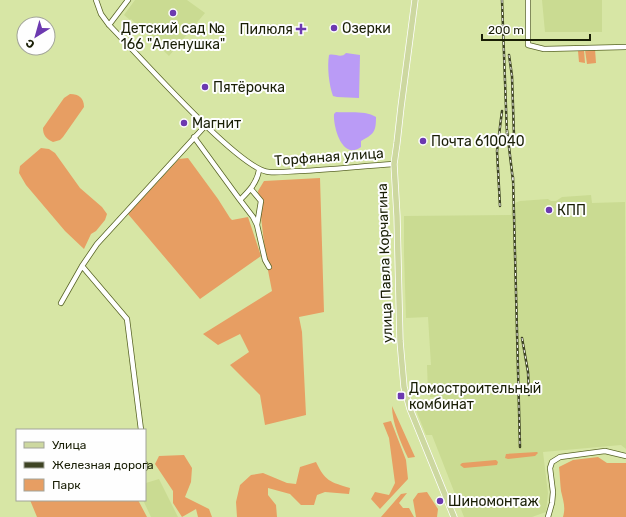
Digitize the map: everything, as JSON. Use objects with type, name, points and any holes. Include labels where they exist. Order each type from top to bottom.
[{"type":"main road","name":"улица Павла Корчагина","points":[[415,0],[394,164],[397,216],[400,340],[404,387],[413,416],[454,517]]},
{"type":"street","name":"Торфяная улица","points":[[96,0],[101,14],[110,25],[206,125],[234,151],[259,170],[269,172],[302,171],[394,164]]},
{"type":"street","points":[[110,25],[128,0]]},
{"type":"street","points":[[528,0],[528,45],[626,47]]},
{"type":"street","points":[[61,303],[82,266],[104,236],[206,125]]},
{"type":"street","points":[[194,137],[253,217],[257,225],[265,260],[269,267]]},
{"type":"street","points":[[240,200],[251,189],[258,178],[259,170]]},
{"type":"street","points":[[251,189],[261,201],[257,225]]},
{"type":"street","points":[[82,266],[127,319],[142,429]]},
{"type":"street","points":[[548,517],[553,492],[550,468],[552,462],[560,457],[605,451],[626,456]]},
{"type":"shaded area","points":[[135,0],[187,0],[205,13],[169,56],[131,19],[130,20],[124,15]]},
{"type":"shaded area","points":[[542,0],[602,0],[602,32],[545,32]]},
{"type":"shaded area","points":[[346,53],[360,55],[359,98],[333,96],[329,81],[329,55],[342,56]]},
{"type":"shaded area","points":[[336,112],[367,113],[376,117],[375,129],[369,136],[361,141],[361,147],[354,150],[344,146],[335,126],[334,114]]},
{"type":"shaded area","points":[[591,195],[592,203],[625,202],[626,449],[621,445],[543,452],[548,493],[546,512],[532,517],[464,517],[432,435],[426,435],[416,410],[442,409],[441,397],[430,397],[430,393],[428,393],[427,365],[431,365],[428,317],[406,318],[404,216],[511,215],[512,204],[520,201],[548,199],[551,201],[556,201],[562,197]]},
{"type":"shaded area","points":[[159,479],[178,517],[151,517],[143,501],[146,501],[146,483]]},
{"type":"green space","points":[[595,49],[596,63],[587,64],[585,50]]},
{"type":"green space","points":[[584,50],[585,63],[579,62],[578,51]]},
{"type":"green space","points":[[70,94],[80,97],[83,101],[84,107],[60,140],[53,142],[48,140],[45,136],[43,128],[64,98]]},
{"type":"green space","points":[[41,148],[49,149],[55,153],[80,188],[102,207],[107,214],[105,220],[96,231],[91,234],[84,249],[65,231],[26,185],[19,173],[20,166]]},
{"type":"green space","points":[[188,158],[232,220],[248,217],[261,256],[200,299],[128,214],[179,159]]},
{"type":"green space","points":[[320,178],[324,312],[299,317],[302,332],[306,415],[265,425],[260,395],[230,365],[249,352],[240,334],[218,345],[203,334],[272,291],[266,260],[258,191],[264,181]]},
{"type":"green space","points":[[392,406],[415,457],[408,458],[405,452],[395,426]]},
{"type":"green space","points":[[391,421],[406,460],[408,479],[380,509],[371,499],[375,492],[389,495],[395,483],[389,438],[383,423]]},
{"type":"green space","points":[[538,453],[535,456],[505,458],[506,454]]},
{"type":"green space","points":[[184,455],[192,468],[191,482],[185,497],[209,509],[212,517],[198,517],[196,509],[182,517],[173,503],[173,491],[155,464],[159,456]]},
{"type":"green space","points":[[598,457],[607,463],[626,463],[626,517],[563,517],[564,507],[559,467],[573,460]]},
{"type":"green space","points":[[496,460],[498,462],[497,465],[464,468],[460,465],[462,463]]},
{"type":"green space","points":[[316,462],[325,477],[333,482],[350,488],[349,494],[325,492],[317,495],[314,505],[301,505],[290,494],[268,488],[268,495],[276,505],[277,517],[237,517],[236,502],[240,485],[251,475],[263,473],[287,483],[296,484],[300,467]]},
{"type":"green space","points":[[427,492],[438,509],[437,517],[416,517],[413,500],[418,493]]},
{"type":"green space","points":[[407,493],[399,503],[403,508],[409,508],[414,517],[381,517],[401,494]]},
{"type":"green space","points":[[30,501],[139,501],[147,517],[37,517]]},
{"type":"railway","points":[[502,0],[507,135]]},
{"type":"railway","points":[[509,55],[512,76],[514,136]]},
{"type":"railway","points":[[500,206],[497,151],[502,111]]},
{"type":"railway","points":[[507,130],[513,181]]},
{"type":"railway","points":[[513,177],[520,447]]},
{"type":"railway","points":[[522,338],[528,372],[529,395]]},
{"type":"place","name":"Детский сад № 166 \"Аленушка\"","points":[[173,13]]},
{"type":"place","name":"Озерки","points":[[334,28]]},
{"type":"place","name":"Пилюля","points":[[301,29]]},
{"type":"place","name":"Пятёрочка","points":[[205,87]]},
{"type":"place","name":"Магнит","points":[[184,123]]},
{"type":"place","name":"Почта 610040","points":[[423,141]]},
{"type":"place","name":"КПП","points":[[549,210]]},
{"type":"place","name":"Домостроительный комбинат","points":[[401,396]]},
{"type":"place","name":"Шиномонтаж","points":[[440,501]]}]
